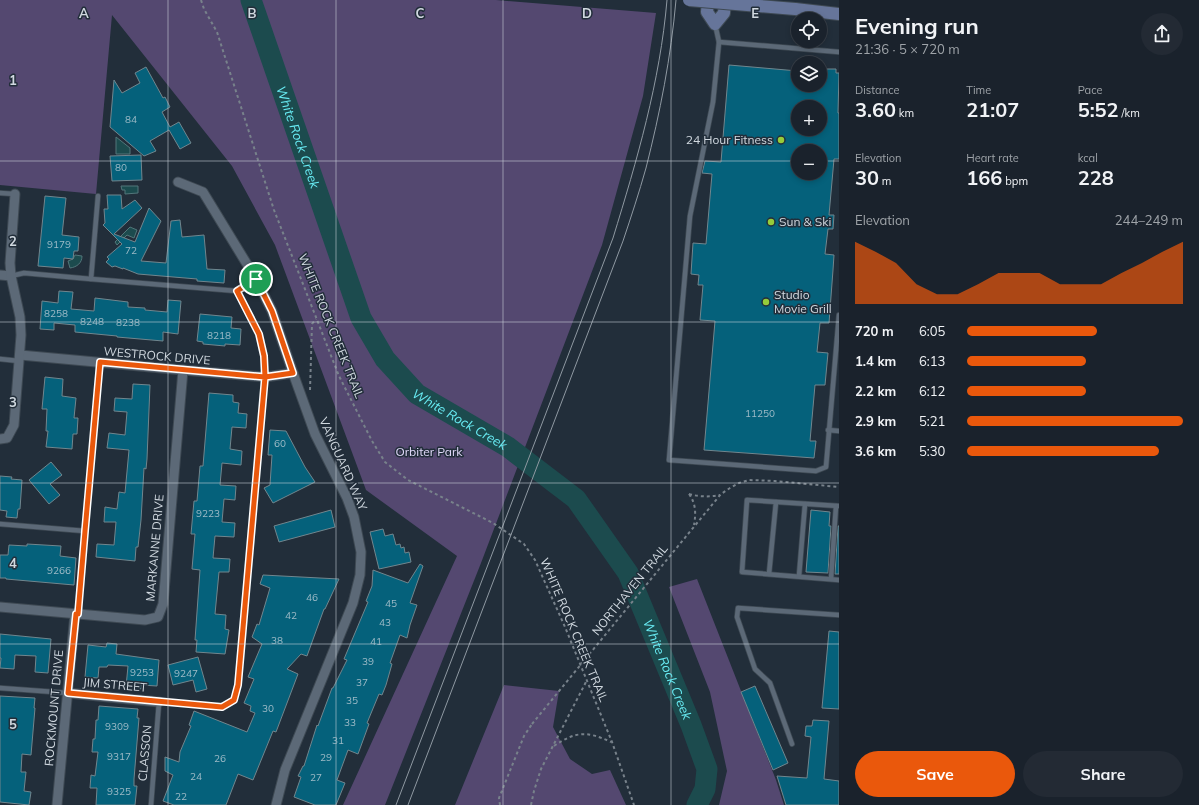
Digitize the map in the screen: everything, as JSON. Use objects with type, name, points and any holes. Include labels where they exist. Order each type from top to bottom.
[{"type":"main road","points":[[689,0],[839,14]]},
{"type":"main road","points":[[708,0],[707,12],[715,24],[724,13],[725,0]]},
{"type":"street","name":"VANGUARD WAY","points":[[178,182],[203,192],[256,279],[272,311],[315,434],[347,498],[354,517],[361,552],[360,575],[353,603],[285,770],[276,805]]},
{"type":"street","points":[[0,439],[7,438],[14,425],[19,358],[20,317],[11,276],[10,263],[15,194]]},
{"type":"street","points":[[0,275],[11,276]]},
{"type":"street","name":"WESTROCK DRIVE","points":[[19,358],[100,362],[265,377],[293,373]]},
{"type":"street","name":"MARKANNE DRIVE","points":[[0,607],[145,620],[158,617],[163,604],[183,370]]},
{"type":"street","name":"ROCKMOUNT DRIVE","points":[[57,805],[77,614]]},
{"type":"street","name":"JIM STREET","points":[[68,693],[159,702]]},
{"type":"lane","points":[[715,24],[719,42],[713,102],[690,216],[669,460],[816,471],[826,466],[839,315]]},
{"type":"lane","points":[[719,42],[839,52]]},
{"type":"lane","points":[[0,193],[15,194]]},
{"type":"lane","points":[[91,279],[98,196]]},
{"type":"lane","points":[[11,276],[24,273],[237,291],[256,279]]},
{"type":"lane","points":[[159,702],[222,707],[234,700],[238,685],[265,377],[264,356],[259,334],[237,291]]},
{"type":"lane","points":[[0,359],[19,358]]},
{"type":"lane","points":[[77,614],[100,362]]},
{"type":"lane","points":[[828,430],[839,431]]},
{"type":"lane","points":[[831,579],[838,506],[747,500],[742,572],[839,580]]},
{"type":"lane","points":[[769,574],[776,502]]},
{"type":"lane","points":[[799,576],[804,504]]},
{"type":"lane","points":[[0,524],[85,531]]},
{"type":"lane","points":[[792,744],[770,683],[755,669],[737,617],[738,608],[839,615]]},
{"type":"lane","points":[[0,688],[68,693]]},
{"type":"lane","name":"CLASSON","points":[[151,805],[159,702]]},
{"type":"path","name":"WHITE ROCK CREEK TRAIL","points":[[201,0],[204,9],[217,32],[274,210],[316,319],[340,376],[372,442],[385,462],[408,480],[493,523],[524,544],[535,560],[587,680],[612,742],[634,805]]},
{"type":"path","points":[[302,400],[309,397],[310,393],[312,324],[316,319]]},
{"type":"path","name":"NORTHAVEN TRAIL","points":[[500,805],[499,798],[524,736],[532,724],[721,494],[730,488],[749,480],[839,487]]},
{"type":"path","points":[[694,526],[696,514],[694,501],[689,494],[699,497],[710,497],[721,494]]},
{"type":"path","points":[[532,805],[534,791],[541,769],[587,680]]},
{"type":"path","points":[[554,746],[566,737],[577,734],[589,734],[612,742]]},
{"type":"green space","name":"Orbiter Park","points":[[0,0],[496,0],[656,13],[643,96],[602,245],[481,563],[385,805],[343,805],[457,556],[366,490],[275,245],[232,166],[112,15],[96,194],[0,185]]},
{"type":"green space","points":[[697,579],[776,780],[784,805],[719,805],[727,771],[710,692],[669,587]]},
{"type":"green space","points":[[504,685],[559,691],[553,727],[570,759],[592,774],[610,770],[626,805],[455,805]]},
{"type":"shaded area","points":[[116,137],[130,148],[130,154],[116,154]]},
{"type":"shaded area","points":[[121,186],[138,186],[138,193],[125,194],[125,190],[122,190]]},
{"type":"shaded area","points":[[130,227],[137,230],[134,238],[127,235],[117,245],[115,242]]},
{"type":"shaded area","points":[[75,255],[82,256],[81,261],[77,266],[70,268],[68,261],[73,259]]},
{"type":"building","points":[[729,65],[791,70],[791,92],[827,92],[827,69],[836,69],[836,73],[839,73],[839,159],[834,159],[829,215],[834,215],[833,229],[828,229],[825,254],[834,255],[829,323],[820,323],[817,352],[828,353],[825,385],[815,385],[810,441],[816,441],[814,458],[704,450],[715,321],[700,320],[703,285],[698,285],[699,275],[691,274],[693,243],[706,244],[712,174],[702,173],[705,161],[721,162]]},
{"type":"building","points":[[146,67],[163,98],[165,97],[170,107],[162,112],[170,127],[179,122],[191,143],[180,149],[169,130],[150,141],[156,151],[144,156],[110,127],[114,80],[122,93],[140,83],[135,73]]},
{"type":"building","points":[[141,155],[142,180],[112,181],[110,156]]},
{"type":"building","points":[[107,195],[121,195],[122,209],[135,200],[142,208],[114,234],[135,242],[149,208],[161,221],[141,261],[166,263],[171,221],[180,220],[182,237],[204,235],[207,269],[225,270],[224,283],[138,274],[123,268],[115,266],[112,267],[106,262],[109,259],[107,257],[122,244],[103,225],[105,223],[104,209],[108,209]]},
{"type":"building","points":[[45,196],[66,198],[62,235],[79,237],[78,251],[74,251],[73,259],[64,258],[63,268],[38,266]]},
{"type":"building","points":[[59,291],[73,292],[71,309],[94,311],[95,298],[128,302],[128,307],[167,312],[168,300],[181,301],[178,334],[163,332],[163,341],[75,332],[75,325],[54,323],[54,330],[40,329],[42,301],[58,303]]},
{"type":"building","points":[[200,314],[232,317],[231,328],[241,329],[240,345],[225,344],[225,346],[203,344],[203,342],[197,341]]},
{"type":"building","points":[[45,377],[63,379],[62,396],[76,398],[74,418],[78,418],[77,434],[73,434],[72,449],[46,447],[48,431],[46,431],[47,409],[42,409]]},
{"type":"building","points":[[133,384],[150,385],[147,459],[146,469],[144,468],[141,520],[135,561],[96,557],[97,544],[114,545],[116,522],[104,522],[105,507],[117,509],[119,492],[125,493],[129,450],[107,448],[109,433],[125,435],[127,412],[114,411],[115,398],[132,399]]},
{"type":"building","points":[[209,393],[233,395],[233,402],[239,403],[238,413],[247,414],[246,428],[232,427],[230,449],[242,451],[241,465],[222,463],[220,485],[236,486],[235,500],[224,499],[222,522],[235,523],[234,537],[215,536],[213,558],[230,559],[229,572],[219,572],[215,614],[226,615],[225,629],[229,630],[225,654],[196,652],[197,640],[195,640],[200,570],[192,569],[195,534],[191,534],[194,501],[197,501],[200,466],[203,466]]},
{"type":"building","points":[[270,430],[286,431],[305,467],[315,482],[273,503],[264,488],[270,485],[272,455],[268,455]]},
{"type":"building","points":[[51,462],[62,475],[50,484],[60,495],[49,504],[29,480]]},
{"type":"building","points":[[0,476],[22,480],[20,509],[18,509],[17,518],[6,517],[7,511],[0,510]]},
{"type":"building","points":[[331,510],[335,527],[279,542],[274,526]]},
{"type":"building","points":[[811,510],[830,512],[829,526],[831,526],[828,573],[806,572]]},
{"type":"building","points":[[838,526],[839,574],[835,574]]},
{"type":"building","points":[[383,529],[385,536],[393,534],[396,545],[400,544],[401,548],[404,547],[405,553],[409,552],[411,562],[379,569],[370,532]]},
{"type":"building","points":[[27,544],[61,546],[60,556],[76,558],[74,585],[0,578],[0,555],[8,555],[9,545],[27,546]]},
{"type":"building","points":[[420,564],[423,566],[410,603],[417,605],[407,638],[400,635],[390,663],[392,664],[386,685],[382,695],[379,694],[367,723],[369,724],[358,754],[348,750],[337,780],[345,783],[336,805],[315,805],[294,797],[301,777],[298,776],[304,766],[317,725],[318,726],[332,688],[347,660],[344,659],[368,602],[366,601],[372,586],[373,570],[408,583]]},
{"type":"building","points":[[263,575],[339,579],[324,609],[307,656],[301,654],[287,669],[298,674],[276,732],[273,731],[253,780],[238,774],[226,805],[174,805],[163,801],[173,775],[165,771],[165,757],[179,762],[180,752],[191,726],[189,725],[194,711],[247,732],[255,713],[250,711],[251,706],[244,703],[254,679],[248,677],[262,644],[252,637],[257,624],[259,625],[270,588],[260,584]]},
{"type":"building","points":[[829,631],[839,632],[839,709],[822,708]]},
{"type":"building","points":[[0,634],[51,639],[48,673],[35,672],[36,656],[15,655],[14,669],[0,668]]},
{"type":"building","points":[[107,643],[117,644],[116,654],[159,660],[157,686],[141,685],[141,689],[126,687],[128,666],[108,665],[107,667],[99,667],[98,678],[85,677],[88,645],[106,647]]},
{"type":"building","points":[[198,657],[207,689],[196,692],[193,680],[173,685],[168,665]]},
{"type":"building","points":[[755,686],[788,763],[773,770],[741,692]]},
{"type":"building","points":[[0,696],[35,698],[31,755],[22,754],[21,772],[26,772],[24,791],[31,792],[29,805],[0,802]]},
{"type":"building","points":[[99,706],[138,709],[137,718],[139,718],[134,779],[134,786],[137,786],[135,805],[96,805],[97,788],[90,788],[91,775],[95,776],[98,752],[92,752]]},
{"type":"building","points":[[813,720],[829,721],[824,779],[839,781],[839,805],[786,805],[777,776],[807,778],[811,737],[805,736],[806,726],[812,726]]},
{"type":"waterway","name":"White Rock Creek","points":[[251,0],[361,318],[385,359],[417,394],[508,447],[576,499],[628,573],[691,725],[707,769],[705,789],[697,805]]},
{"type":"tram line","points":[[396,805],[613,238],[639,150],[653,91],[664,31],[667,0]]},
{"type":"tram line","points":[[408,805],[623,241],[638,196],[656,127],[668,64],[676,0]]},
{"type":"place","name":"24 Hour Fitness","points":[[781,140]]},
{"type":"place","name":"Sun & Ski","points":[[771,222]]},
{"type":"place","name":"Studio Movie Grill","points":[[766,302]]},
{"type":"route","points":[[256,279],[237,291],[259,334],[264,356],[265,377],[100,362],[78,614],[76,614],[68,693],[222,707],[234,700],[238,685],[265,377],[281,376],[293,373],[272,311],[256,279]]}]
